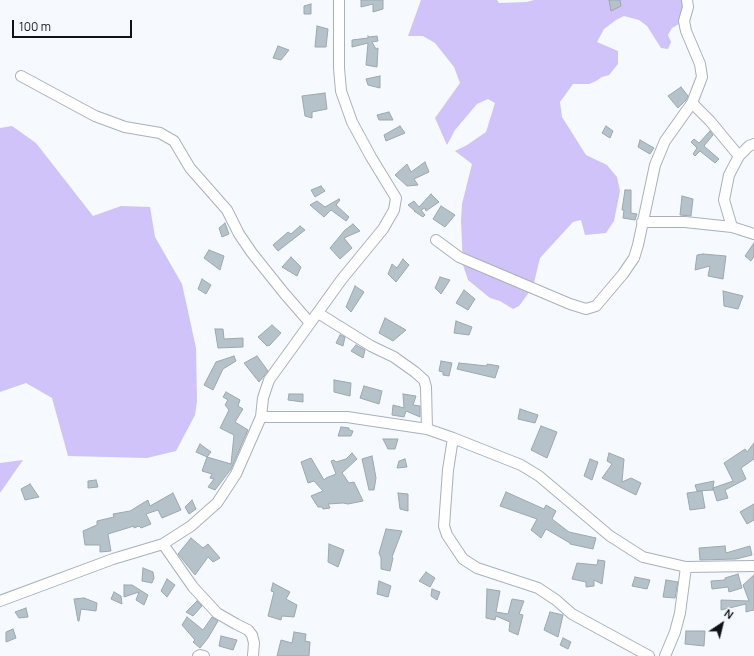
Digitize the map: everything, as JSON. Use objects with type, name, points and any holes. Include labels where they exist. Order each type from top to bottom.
[{"type":"street","points":[[0,602],[113,559],[163,544],[191,526],[217,503],[236,474],[261,417],[263,398],[269,380],[342,279],[383,229],[394,210],[396,198],[352,122],[341,90],[339,68],[339,0]]},
{"type":"street","points":[[436,240],[459,257],[563,301],[586,308],[596,306],[623,274],[634,258],[655,165],[665,141],[692,103],[702,77],[700,64],[686,31],[684,20],[688,7],[687,0]]},
{"type":"street","points":[[21,76],[95,116],[125,127],[160,133],[174,142],[190,168],[227,210],[239,234],[252,253],[310,323]]},
{"type":"street","points":[[692,103],[710,121],[739,156]]},
{"type":"street","points":[[732,227],[724,200],[729,175],[739,156],[749,146],[754,144]]},
{"type":"street","points":[[642,222],[685,222],[732,227],[754,234]]},
{"type":"street","points":[[318,313],[371,346],[394,357],[424,380],[426,387],[427,430]]},
{"type":"street","points":[[261,417],[347,417],[427,430],[453,438],[521,465],[539,476],[610,536],[643,557],[686,567],[754,566]]},
{"type":"street","points":[[453,438],[448,470],[444,526],[447,535],[463,559],[477,568],[538,588],[556,600],[572,614],[650,656]]},
{"type":"street","points":[[163,544],[193,587],[217,613],[248,630],[252,635],[254,643],[253,656]]},
{"type":"street","points":[[665,656],[676,632],[686,567]]},
{"type":"street","points":[[198,656],[204,656]]},
{"type":"shaded area","points":[[421,0],[497,0],[499,3],[527,2],[534,0],[688,0],[684,21],[672,28],[668,35],[671,42],[668,49],[661,48],[647,26],[639,20],[624,16],[604,29],[597,42],[618,51],[618,64],[609,75],[596,81],[589,84],[573,84],[560,102],[562,117],[586,155],[607,165],[617,177],[620,191],[614,221],[606,233],[585,235],[581,220],[573,222],[540,258],[533,287],[519,306],[513,309],[500,301],[490,298],[468,280],[463,265],[461,221],[462,204],[472,164],[455,151],[486,132],[495,103],[488,99],[477,104],[455,130],[447,145],[435,118],[460,83],[454,67],[435,43],[423,36],[408,36]]},
{"type":"shaded area","points":[[12,126],[36,143],[93,216],[121,206],[150,207],[155,237],[182,284],[196,348],[197,401],[195,415],[176,451],[147,458],[68,456],[52,398],[26,383],[0,392],[0,128]]},
{"type":"shaded area","points":[[23,460],[0,493],[0,463]]},
{"type":"building","points":[[361,0],[383,0],[383,9],[373,12],[373,4],[361,7]]},
{"type":"building","points":[[609,0],[620,0],[621,6],[611,11]]},
{"type":"building","points":[[311,4],[311,14],[304,14],[304,6]]},
{"type":"building","points":[[317,26],[328,29],[326,47],[315,47]]},
{"type":"building","points":[[368,36],[377,36],[378,41],[372,42],[376,49],[378,48],[377,67],[366,65],[368,43],[352,47],[352,40],[368,38]]},
{"type":"building","points":[[278,46],[289,50],[281,60],[273,58]]},
{"type":"building","points":[[380,76],[380,88],[368,85],[366,79]]},
{"type":"building","points":[[681,87],[688,96],[678,108],[668,96]]},
{"type":"building","points":[[325,93],[327,109],[312,112],[312,118],[305,116],[302,96]]},
{"type":"building","points":[[389,112],[393,120],[379,120],[377,115]]},
{"type":"building","points":[[400,126],[405,133],[386,141],[384,135]]},
{"type":"building","points":[[606,126],[613,131],[610,138],[602,133]]},
{"type":"building","points":[[710,131],[713,135],[704,146],[719,159],[715,163],[700,151],[695,156],[693,154],[697,148],[691,142],[694,139],[699,143]]},
{"type":"building","points":[[640,140],[654,148],[650,154],[638,147]]},
{"type":"building","points":[[425,162],[429,172],[414,179],[418,185],[407,186],[395,175],[407,164],[411,172]]},
{"type":"building","points":[[321,186],[325,191],[315,197],[311,190]]},
{"type":"building","points":[[625,190],[631,190],[631,213],[637,214],[635,220],[623,218],[624,210],[622,210]]},
{"type":"building","points":[[431,194],[439,202],[426,211],[425,208],[421,210],[425,215],[423,217],[408,205],[414,201],[419,207]]},
{"type":"building","points":[[682,196],[693,199],[691,216],[680,215]]},
{"type":"building","points":[[339,199],[340,200],[336,205],[349,217],[346,221],[331,210],[324,217],[310,205],[317,201],[325,207]]},
{"type":"building","points":[[441,206],[455,215],[445,227],[433,219]]},
{"type":"building","points":[[225,223],[229,234],[222,237],[219,228]]},
{"type":"building","points":[[353,224],[360,231],[344,238],[352,248],[340,259],[330,248],[345,230]]},
{"type":"building","points":[[300,226],[305,230],[278,251],[273,245],[288,232],[291,234]]},
{"type":"building","points":[[754,243],[754,256],[751,261],[745,256]]},
{"type":"building","points":[[209,250],[224,256],[220,270],[204,258]]},
{"type":"building","points":[[703,254],[726,256],[723,279],[708,276],[710,266],[695,270],[697,255]]},
{"type":"building","points":[[291,257],[301,267],[297,276],[282,267]]},
{"type":"building","points":[[403,259],[409,265],[396,282],[388,274],[392,264],[397,268]]},
{"type":"building","points":[[440,277],[450,280],[441,294],[435,288]]},
{"type":"building","points":[[202,279],[211,285],[206,294],[198,289]]},
{"type":"building","points":[[355,286],[364,292],[351,312],[346,307]]},
{"type":"building","points":[[464,290],[475,299],[468,310],[456,303]]},
{"type":"building","points":[[723,291],[743,296],[738,309],[724,306]]},
{"type":"building","points":[[385,318],[406,330],[393,341],[379,333]]},
{"type":"building","points":[[456,321],[472,327],[469,335],[454,333]]},
{"type":"building","points":[[272,325],[281,333],[270,345],[267,346],[258,337]]},
{"type":"building","points":[[215,329],[223,329],[224,339],[243,338],[243,347],[218,348]]},
{"type":"building","points":[[340,335],[345,337],[343,346],[336,343]]},
{"type":"building","points":[[356,345],[365,350],[363,358],[351,351]]},
{"type":"building","points":[[234,356],[236,361],[223,369],[213,390],[204,385],[216,362]]},
{"type":"building","points":[[257,356],[268,371],[259,382],[244,363]]},
{"type":"building","points":[[441,361],[452,363],[449,376],[443,375],[443,372],[439,371]]},
{"type":"building","points":[[459,363],[499,366],[495,378],[457,369]]},
{"type":"building","points":[[334,380],[351,383],[350,396],[334,392]]},
{"type":"building","points":[[364,386],[382,391],[379,404],[360,398]]},
{"type":"building","points":[[226,392],[240,400],[238,406],[243,409],[235,422],[248,430],[231,469],[215,490],[208,487],[214,479],[210,478],[212,474],[202,471],[207,457],[231,464],[234,435],[220,428],[229,410],[225,405],[228,400],[223,397]]},
{"type":"building","points":[[289,394],[303,394],[303,402],[288,400]]},
{"type":"building","points":[[403,394],[416,396],[413,405],[420,406],[420,417],[406,411],[404,417],[392,415],[393,405],[404,408]]},
{"type":"building","points":[[520,409],[538,415],[535,423],[518,419]]},
{"type":"building","points":[[541,426],[557,432],[547,458],[531,450]]},
{"type":"building","points":[[341,427],[349,428],[349,430],[353,431],[351,436],[338,436]]},
{"type":"building","points":[[383,439],[398,439],[395,449],[388,449]]},
{"type":"building","points":[[754,443],[754,459],[741,468],[746,479],[725,490],[728,498],[717,501],[713,488],[733,481],[724,463],[745,449],[747,452]]},
{"type":"building","points":[[200,444],[211,452],[207,457],[196,452]]},
{"type":"building","points":[[352,453],[357,459],[342,473],[349,483],[354,482],[363,501],[348,504],[328,504],[330,508],[323,509],[322,507],[318,507],[311,496],[323,491],[314,481],[308,483],[301,462],[311,458],[324,480],[336,474],[331,461],[334,460],[336,462],[346,459]]},
{"type":"building","points":[[609,453],[624,459],[622,482],[631,478],[641,483],[636,495],[602,478],[612,464],[607,461]]},
{"type":"building","points":[[372,456],[376,478],[374,490],[369,490],[362,459]]},
{"type":"building","points":[[405,459],[407,467],[397,468],[399,461]]},
{"type":"building","points":[[590,459],[598,462],[592,480],[584,476]]},
{"type":"building","points":[[96,480],[98,487],[88,488],[88,481]]},
{"type":"building","points":[[714,481],[713,490],[697,491],[695,485]]},
{"type":"building","points":[[30,484],[39,497],[25,500],[21,489]]},
{"type":"building","points":[[702,491],[705,508],[690,510],[687,493]]},
{"type":"building","points":[[506,492],[544,509],[546,505],[556,511],[552,519],[569,532],[596,538],[593,549],[570,544],[546,529],[541,538],[531,530],[537,519],[500,506]]},
{"type":"building","points":[[173,493],[181,510],[162,518],[158,510],[146,514],[151,524],[141,528],[139,526],[134,528],[134,526],[108,534],[111,551],[100,552],[100,545],[85,545],[83,531],[97,525],[97,521],[114,517],[113,514],[130,511],[148,500],[150,506]]},
{"type":"building","points":[[398,493],[408,494],[408,511],[400,509]]},
{"type":"building","points":[[192,500],[196,509],[189,514],[185,507]]},
{"type":"building","points":[[754,504],[754,520],[747,524],[740,512]]},
{"type":"building","points":[[386,529],[402,531],[392,557],[390,571],[381,569],[381,558],[379,553]]},
{"type":"building","points":[[191,538],[203,548],[208,544],[220,558],[213,562],[208,557],[195,575],[178,554]]},
{"type":"building","points":[[329,544],[344,550],[338,567],[328,562]]},
{"type":"building","points":[[725,546],[726,553],[750,546],[752,555],[736,559],[700,560],[699,548]]},
{"type":"building","points":[[598,560],[605,561],[602,584],[594,580],[594,586],[586,587],[586,582],[572,579],[577,563],[597,565]]},
{"type":"building","points":[[143,568],[153,572],[154,578],[152,583],[142,581]]},
{"type":"building","points":[[426,572],[435,578],[430,587],[419,581]]},
{"type":"building","points":[[738,574],[742,588],[729,592],[728,587],[712,589],[711,581],[725,580],[725,578]]},
{"type":"building","points":[[754,575],[754,611],[746,612],[746,604],[721,610],[721,600],[749,601],[743,585]]},
{"type":"building","points":[[635,577],[650,580],[647,589],[632,586]]},
{"type":"building","points":[[167,579],[175,585],[167,597],[161,591]]},
{"type":"building","points":[[666,580],[678,582],[675,598],[663,597]]},
{"type":"building","points":[[379,581],[391,586],[388,597],[377,594]]},
{"type":"building","points":[[273,583],[290,592],[286,599],[297,605],[294,617],[282,616],[281,620],[268,616],[274,592],[271,591]]},
{"type":"building","points":[[124,585],[132,585],[148,595],[144,605],[136,600],[139,592],[124,597]]},
{"type":"building","points":[[432,589],[440,592],[437,600],[431,596]]},
{"type":"building","points":[[487,589],[500,591],[496,612],[508,614],[512,599],[524,601],[519,614],[523,615],[518,635],[509,631],[510,622],[496,616],[495,620],[486,618]]},
{"type":"building","points":[[114,592],[121,596],[122,604],[111,599]]},
{"type":"building","points":[[84,598],[97,603],[96,611],[81,609],[78,621],[74,599]]},
{"type":"building","points":[[197,601],[202,606],[193,616],[186,612]]},
{"type":"building","points":[[26,608],[28,617],[19,618],[15,612]]},
{"type":"building","points":[[550,612],[563,615],[558,637],[544,630]]},
{"type":"building","points":[[187,617],[203,630],[212,617],[218,621],[200,648],[193,642],[195,640],[182,625]]},
{"type":"building","points":[[13,629],[16,638],[6,642],[6,632]]},
{"type":"building","points":[[686,631],[705,631],[704,646],[685,644]]},
{"type":"building","points":[[294,632],[306,634],[305,641],[310,642],[309,656],[277,656],[281,640],[292,643]]},
{"type":"building","points":[[221,636],[237,640],[233,650],[219,646]]},
{"type":"building","points":[[563,638],[571,642],[568,649],[560,645]]}]
